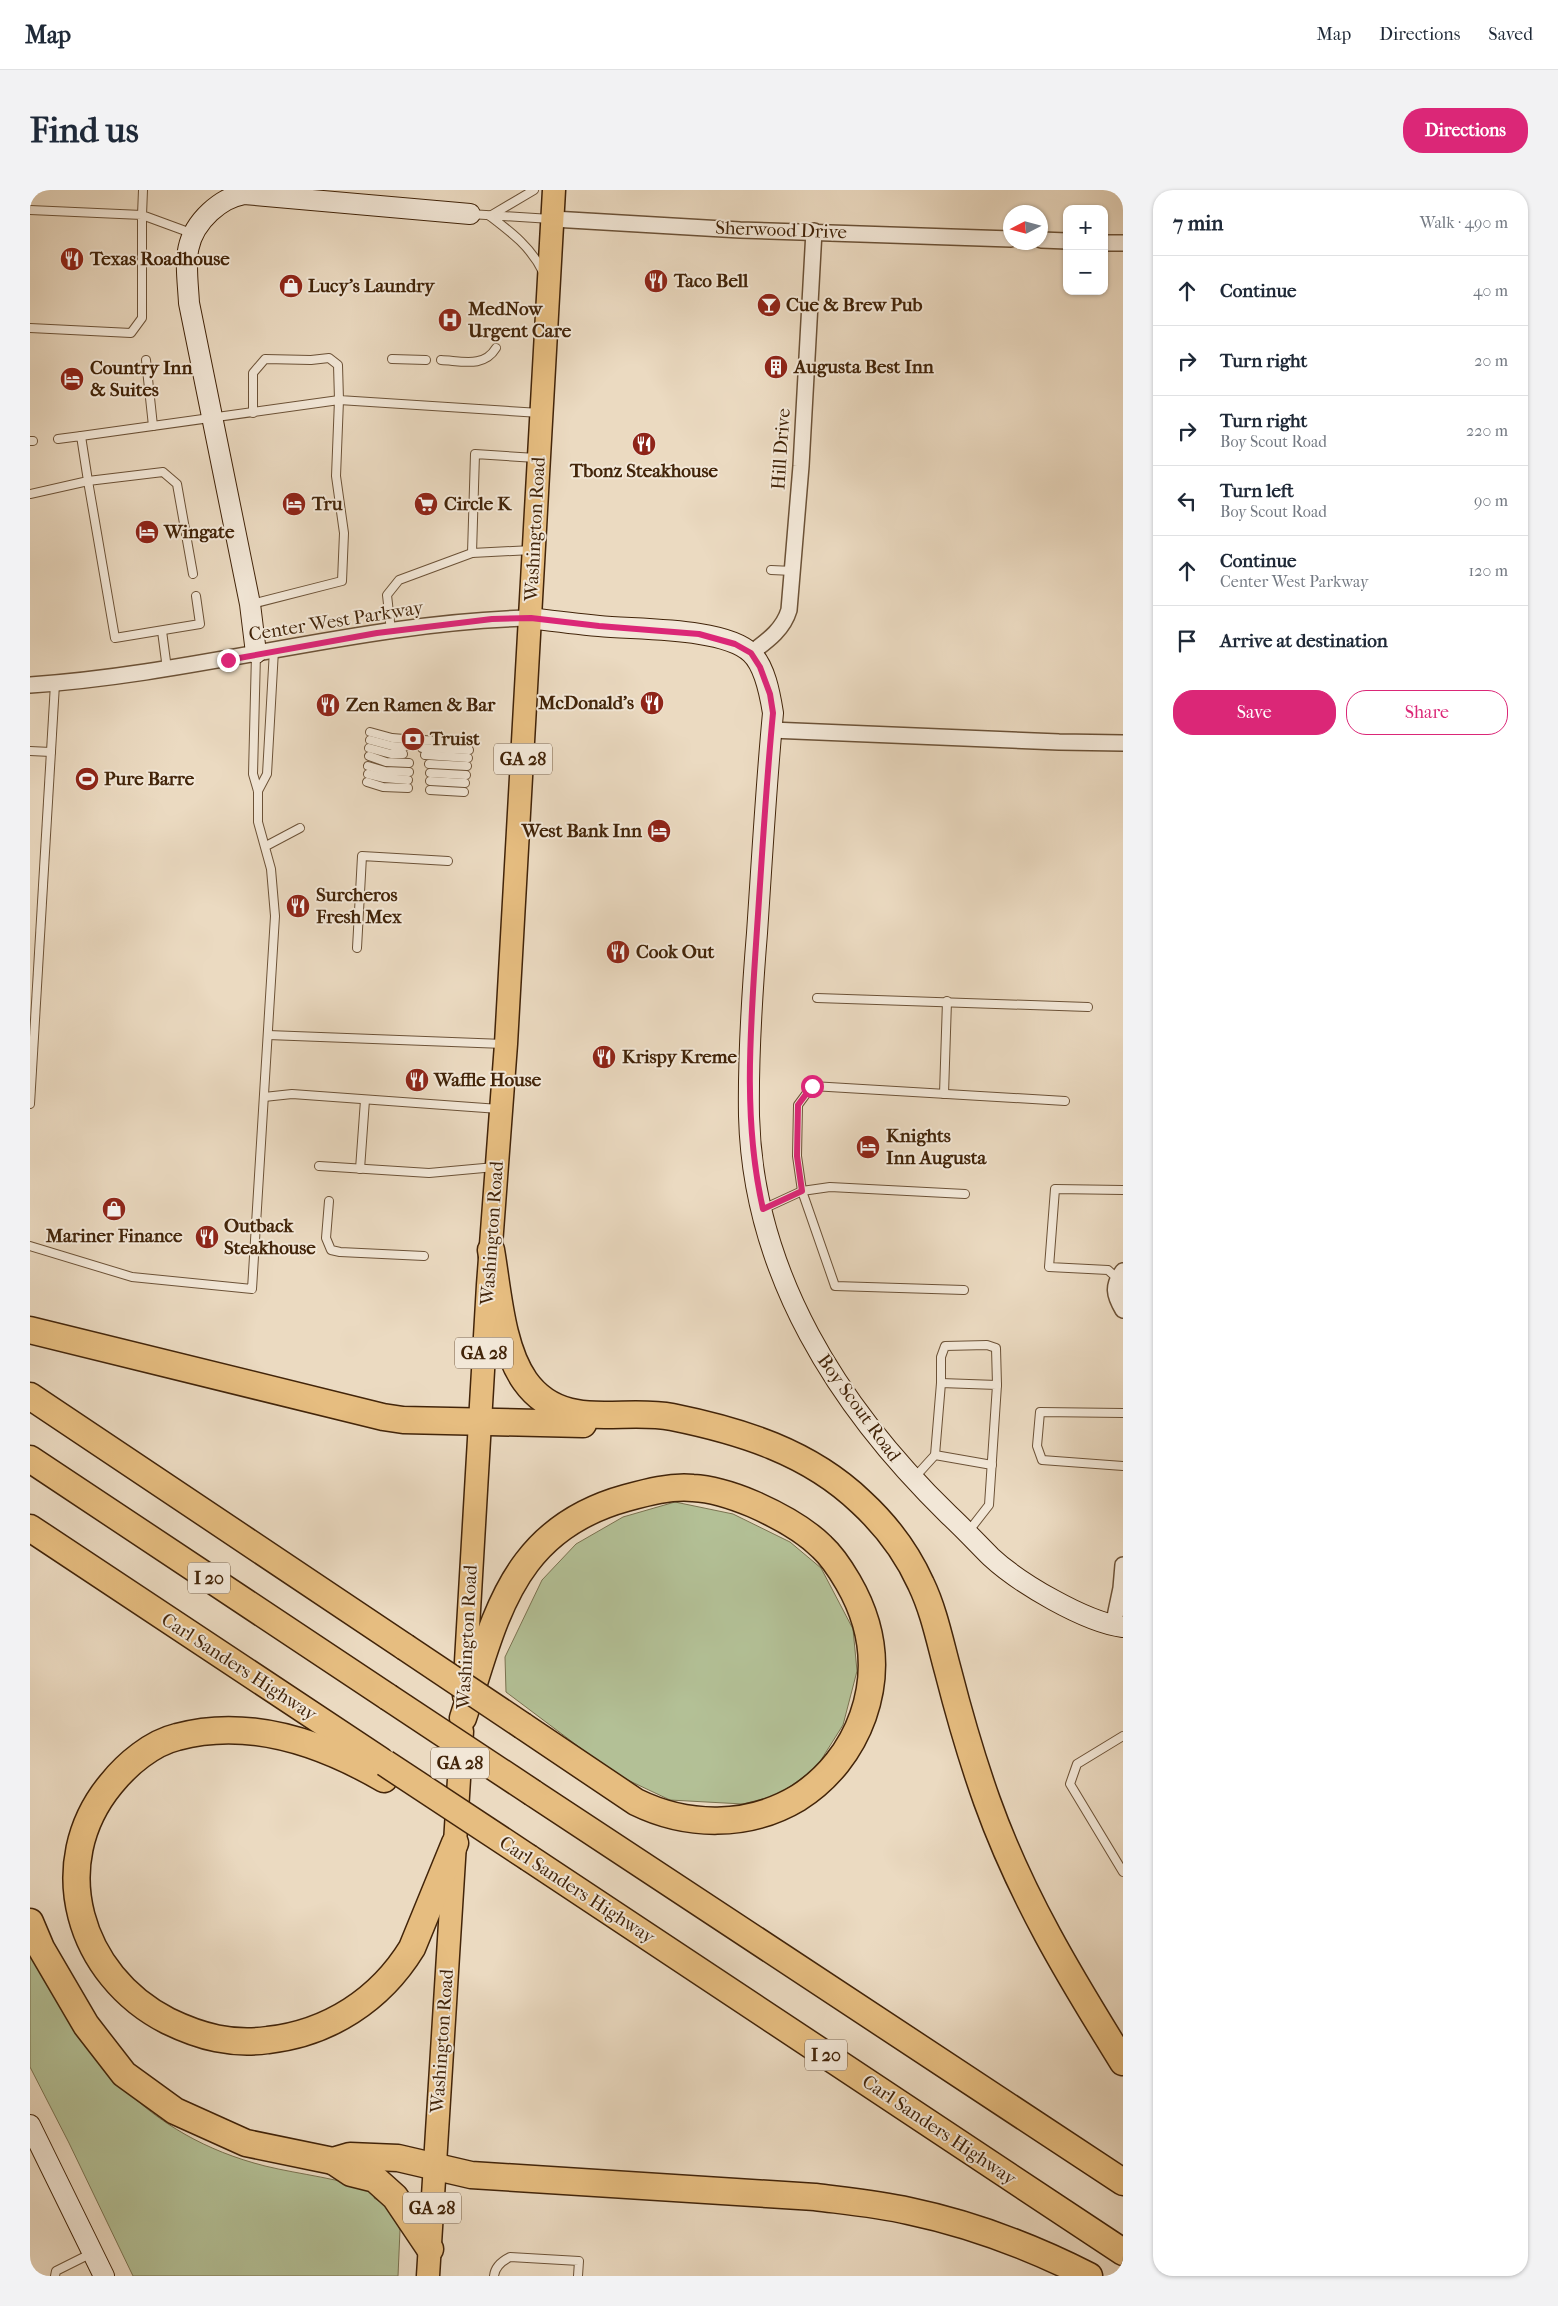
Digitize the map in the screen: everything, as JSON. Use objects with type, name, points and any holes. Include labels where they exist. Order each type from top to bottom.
[{"type":"highway","points":[[492,1250],[512,1356],[526,1383],[545,1400],[561,1409],[577,1413],[668,1416],[744,1434],[775,1446],[814,1466],[838,1482],[883,1525],[914,1569],[922,1587],[935,1624],[958,1708],[987,1800],[1014,1867],[1039,1922],[1063,1965],[1123,2062]]},
{"type":"highway","points":[[30,1330],[383,1417],[403,1420],[671,1426],[744,1434]]},
{"type":"highway","points":[[30,1396],[405,1647],[523,1726],[630,1798],[654,1810],[674,1817],[700,1821],[722,1820],[765,1813],[785,1805],[823,1779],[847,1750],[859,1728],[871,1681],[870,1637],[864,1615],[840,1570],[824,1548],[803,1531],[774,1513],[723,1493],[694,1488],[671,1488],[641,1494],[586,1512],[547,1539],[527,1562],[512,1585],[501,1609],[462,1718]]},
{"type":"highway","name":"I 20","points":[[30,1459],[1123,2182]]},
{"type":"highway","name":"Carl Sanders Highway","points":[[30,1528],[384,1771],[529,1858],[1123,2252]]},
{"type":"highway","points":[[384,1771],[289,1737],[243,1730],[216,1730],[176,1737],[142,1756],[120,1772],[105,1790],[92,1812],[82,1838],[76,1872],[76,1890],[88,1938],[111,1976],[128,1994],[151,2012],[190,2032],[209,2038],[257,2042],[296,2036],[324,2026],[353,2012],[399,1968],[412,1948],[455,1843]]},
{"type":"highway","points":[[30,1922],[41,1948],[86,2026],[124,2074],[175,2111],[246,2144],[333,2160],[350,2156],[398,2158],[471,2175],[815,2196],[890,2208],[963,2224],[1014,2242],[1089,2276]]},
{"type":"highway","points":[[333,2160],[351,2173],[375,2179],[395,2197],[430,2249]]},
{"type":"main road","name":"Washington Road","points":[[428,2276],[480,1422],[506,1044],[554,190]]},
{"type":"street","points":[[265,652],[250,604],[189,303],[186,258],[192,234],[206,216],[223,200],[244,194],[470,214]]},
{"type":"street","name":"Sherwood Drive","points":[[552,219],[740,230],[1003,239]]},
{"type":"street","name":"Hill Drive","points":[[751,653],[785,623],[789,610],[814,231]]},
{"type":"street","points":[[1048,240],[1063,241]]},
{"type":"street","points":[[1108,243],[1123,243]]},
{"type":"street","points":[[531,618],[599,626],[699,634],[735,644],[751,653]]},
{"type":"street","name":"Center West Parkway","points":[[30,685],[55,684],[228,660],[391,631],[488,619],[531,618]]},
{"type":"street","name":"Boy Scout Road","points":[[751,653],[760,667],[770,694],[773,713],[754,973],[749,1116],[752,1152],[763,1209],[784,1278],[803,1323],[839,1387],[891,1455],[913,1479],[993,1558],[1014,1575],[1067,1608],[1118,1626]]},
{"type":"street","points":[[771,730],[1059,742],[1123,742]]},
{"type":"street","points":[[1121,1275],[1115,1286],[1115,1297],[1123,1310]]},
{"type":"street","points":[[1118,1626],[1123,1565]]},
{"type":"street","points":[[30,2125],[104,2276]]},
{"type":"lane","points":[[30,328],[131,333],[142,318],[143,190]]},
{"type":"lane","points":[[490,216],[534,190]]},
{"type":"lane","points":[[30,210],[142,215],[192,234]]},
{"type":"lane","points":[[470,214],[552,219]]},
{"type":"lane","points":[[490,216],[517,237],[531,252],[549,283]]},
{"type":"lane","points":[[441,360],[478,362],[490,358],[496,348]]},
{"type":"lane","points":[[250,604],[342,581],[344,533],[336,476],[339,400],[338,365],[329,358],[311,360],[265,359],[253,373],[253,412]]},
{"type":"lane","points":[[392,359],[426,360]]},
{"type":"lane","points":[[146,360],[153,426]]},
{"type":"lane","points":[[58,439],[339,400],[541,413]]},
{"type":"lane","points":[[81,436],[115,638],[200,624],[196,596]]},
{"type":"lane","points":[[472,553],[474,454],[538,458]]},
{"type":"lane","points":[[30,494],[88,481],[163,472],[177,484],[193,574]]},
{"type":"lane","points":[[391,631],[387,595],[399,580],[472,553],[533,550]]},
{"type":"lane","points":[[771,570],[792,571]]},
{"type":"lane","points":[[162,631],[167,668]]},
{"type":"lane","points":[[30,1246],[132,1277],[252,1289],[275,916],[271,869],[258,822],[258,790],[252,774],[265,652]]},
{"type":"lane","points":[[258,790],[267,774],[265,652]]},
{"type":"lane","points":[[30,1104],[55,684]]},
{"type":"lane","points":[[392,738],[404,747],[391,754],[370,744],[392,738]]},
{"type":"lane","points":[[370,744],[386,762],[409,763]]},
{"type":"lane","points":[[469,750],[424,748],[469,750]]},
{"type":"lane","points":[[30,750],[51,752]]},
{"type":"lane","points":[[367,778],[408,780],[368,766]]},
{"type":"lane","points":[[466,775],[430,773],[466,775]]},
{"type":"lane","points":[[430,790],[464,792]]},
{"type":"lane","points":[[266,846],[300,828]]},
{"type":"lane","points":[[357,948],[362,856],[448,861]]},
{"type":"lane","points":[[817,998],[1088,1007]]},
{"type":"lane","points":[[944,1094],[947,1002]]},
{"type":"lane","points":[[268,1035],[506,1044]]},
{"type":"lane","points":[[964,1290],[835,1286],[802,1191],[797,1156],[798,1105],[812,1086],[1065,1101]]},
{"type":"lane","points":[[264,1097],[292,1094],[500,1110]]},
{"type":"lane","points":[[360,1169],[365,1100]]},
{"type":"lane","points":[[320,1166],[429,1174],[497,1167]]},
{"type":"lane","points":[[763,1209],[802,1191],[830,1187],[965,1194]]},
{"type":"lane","points":[[1121,1275],[1108,1270],[1049,1268],[1055,1189],[1123,1190]]},
{"type":"lane","points":[[329,1201],[326,1238],[331,1250],[424,1256]]},
{"type":"lane","points":[[913,1479],[935,1455],[941,1383],[941,1357],[944,1346],[987,1345],[996,1348],[997,1385],[989,1505],[968,1533]]},
{"type":"lane","points":[[941,1383],[997,1385]]},
{"type":"lane","points":[[1123,1413],[1040,1412],[1037,1446],[1042,1460],[1123,1466]]},
{"type":"lane","points":[[935,1455],[992,1465]]},
{"type":"lane","points":[[1123,1736],[1077,1764],[1070,1784],[1123,1872]]},
{"type":"lane","points":[[55,2276],[56,2271],[93,2252]]},
{"type":"lane","points":[[494,2276],[495,2270],[510,2257],[579,2261],[578,2276]]},
{"type":"green space","points":[[675,1502],[733,1514],[790,1542],[821,1568],[853,1629],[857,1671],[843,1725],[816,1768],[778,1795],[743,1804],[670,1800],[615,1774],[506,1692],[505,1657],[542,1580],[576,1544],[623,1517]]},
{"type":"green space","points":[[30,1947],[49,1986],[71,2023],[95,2056],[121,2086],[151,2112],[185,2134],[223,2152],[265,2166],[362,2187],[376,2192],[374,2198],[382,2203],[387,2200],[400,2230],[398,2276],[133,2276],[30,2067]]},
{"type":"place","name":"Texas Roadhouse","points":[[72,259]]},
{"type":"place","name":"Taco Bell","points":[[656,281]]},
{"type":"place","name":"Lucy's Laundry","points":[[291,286]]},
{"type":"place","name":"Cue & Brew Pub","points":[[769,305]]},
{"type":"place","name":"MedNow Urgent Care","points":[[450,320]]},
{"type":"place","name":"Augusta Best Inn","points":[[776,367]]},
{"type":"place","name":"Country Inn & Suites","points":[[72,379]]},
{"type":"place","name":"Tbonz Steakhouse","points":[[644,444]]},
{"type":"place","name":"Tru","points":[[294,504]]},
{"type":"place","name":"Circle K","points":[[426,504]]},
{"type":"place","name":"Wingate","points":[[147,532]]},
{"type":"place","name":"McDonald's","points":[[652,703]]},
{"type":"place","name":"Zen Ramen & Bar","points":[[328,705]]},
{"type":"place","name":"Truist","points":[[413,739]]},
{"type":"place","name":"Pure Barre","points":[[87,779]]},
{"type":"place","name":"West Bank Inn","points":[[659,831]]},
{"type":"place","name":"Surcheros Fresh Mex","points":[[298,906]]},
{"type":"place","name":"Cook Out","points":[[618,952]]},
{"type":"place","name":"Krispy Kreme","points":[[604,1057]]},
{"type":"place","name":"Waffle House","points":[[417,1080]]},
{"type":"place","name":"Knights Inn Augusta","points":[[868,1147]]},
{"type":"place","name":"Mariner Finance","points":[[114,1209]]},
{"type":"place","name":"Outback Steakhouse","points":[[207,1237]]},
{"type":"route","points":[[228,660],[256,653],[391,631],[488,619],[531,618],[599,626],[699,634],[735,644],[751,653],[760,667],[770,694],[773,713],[754,973],[750,1062],[749,1116],[752,1152],[763,1209],[802,1191],[797,1156],[798,1105],[812,1086]]}]
